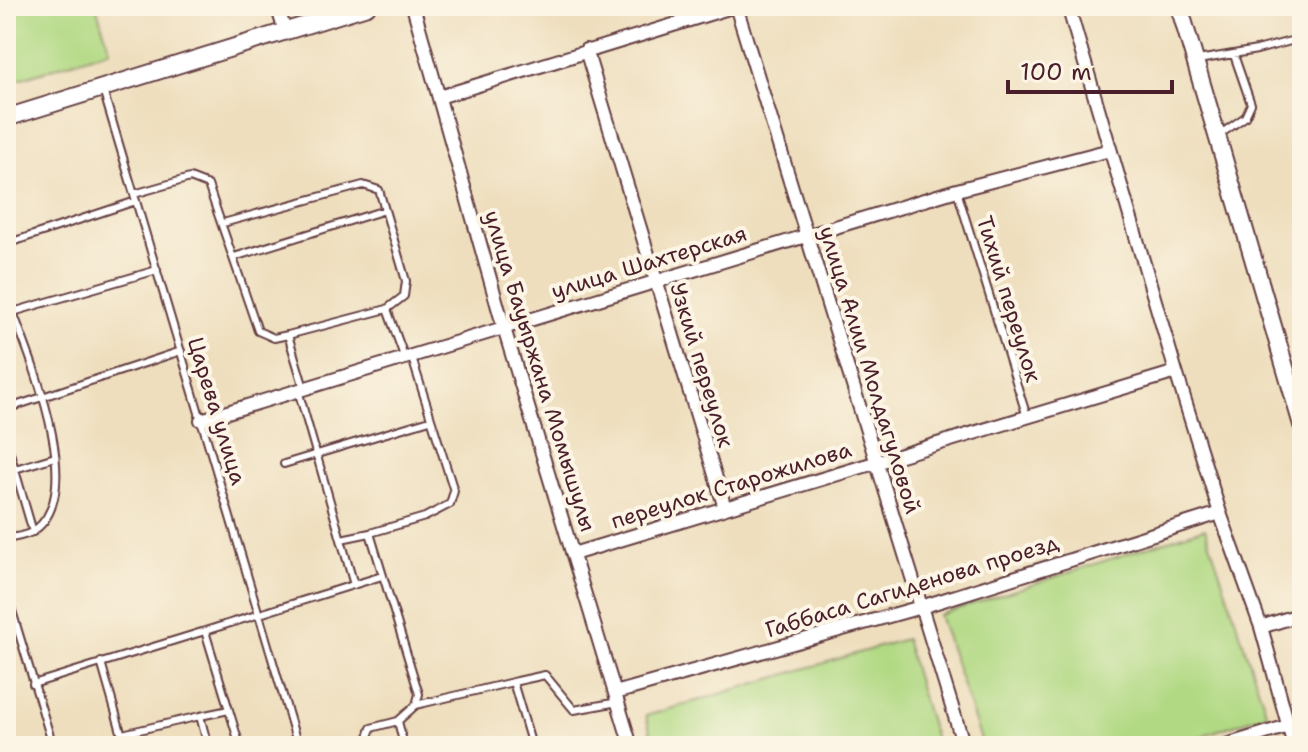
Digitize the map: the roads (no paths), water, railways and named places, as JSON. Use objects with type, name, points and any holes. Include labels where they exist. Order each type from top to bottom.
[{"type":"street","points":[[277,6],[285,31]]},
{"type":"street","points":[[6,118],[367,6]]},
{"type":"street","name":"улица Бауыржана Момышулы","points":[[413,6],[503,325],[631,746]]},
{"type":"street","points":[[439,97],[735,6]]},
{"type":"street","name":"улица Алии Молдагуловой","points":[[735,6],[964,746]]},
{"type":"street","points":[[1068,6],[1176,372],[1220,513],[1261,627],[1294,746]]},
{"type":"street","points":[[1179,6],[1302,425]]},
{"type":"street","name":"Узкий переулок","points":[[586,50],[725,508]]},
{"type":"street","name":"улица Шахтерская","points":[[201,420],[503,325],[957,190],[1110,150]]},
{"type":"street","name":"переулок Старожилова","points":[[573,554],[1176,372]]},
{"type":"street","name":"Габбаса Сагиденова проезд","points":[[616,698],[1220,513]]},
{"type":"street","points":[[1261,627],[1302,614]]},
{"type":"street","points":[[1223,746],[1288,726]]},
{"type":"lane","points":[[1195,60],[1234,55],[1302,38]]},
{"type":"lane","points":[[1216,137],[1245,117],[1251,104],[1234,55]]},
{"type":"lane","name":"Царева улица","points":[[102,87],[298,746]]},
{"type":"lane","points":[[6,244],[190,178],[200,181],[212,192],[258,331],[274,338],[288,335],[387,309],[404,296],[406,281],[379,190],[363,185],[223,223]]},
{"type":"lane","name":"Тихий переулок","points":[[957,190],[1027,417]]},
{"type":"lane","points":[[234,257],[385,210]]},
{"type":"lane","points":[[6,539],[33,532],[43,523],[54,493],[55,457],[44,397],[10,313],[157,270]]},
{"type":"lane","points":[[341,539],[425,517],[450,504],[453,498],[430,420],[387,309]]},
{"type":"lane","points":[[288,335],[354,585]]},
{"type":"lane","points":[[6,409],[181,351]]},
{"type":"lane","points":[[284,464],[430,420]]},
{"type":"lane","points":[[6,439],[33,532]]},
{"type":"lane","points":[[15,469],[55,457]]},
{"type":"lane","points":[[370,533],[419,694],[416,705]]},
{"type":"lane","points":[[33,684],[382,576]]},
{"type":"lane","points":[[6,591],[53,746]]},
{"type":"lane","points":[[205,631],[240,746]]},
{"type":"lane","points":[[101,662],[125,746]]},
{"type":"lane","points":[[365,746],[371,728],[398,721],[416,705],[545,675],[574,710],[616,698]]},
{"type":"lane","points":[[513,682],[532,746]]},
{"type":"lane","points":[[122,734],[229,710]]},
{"type":"lane","points":[[200,716],[208,746]]},
{"type":"lane","points":[[398,721],[404,746]]}]
